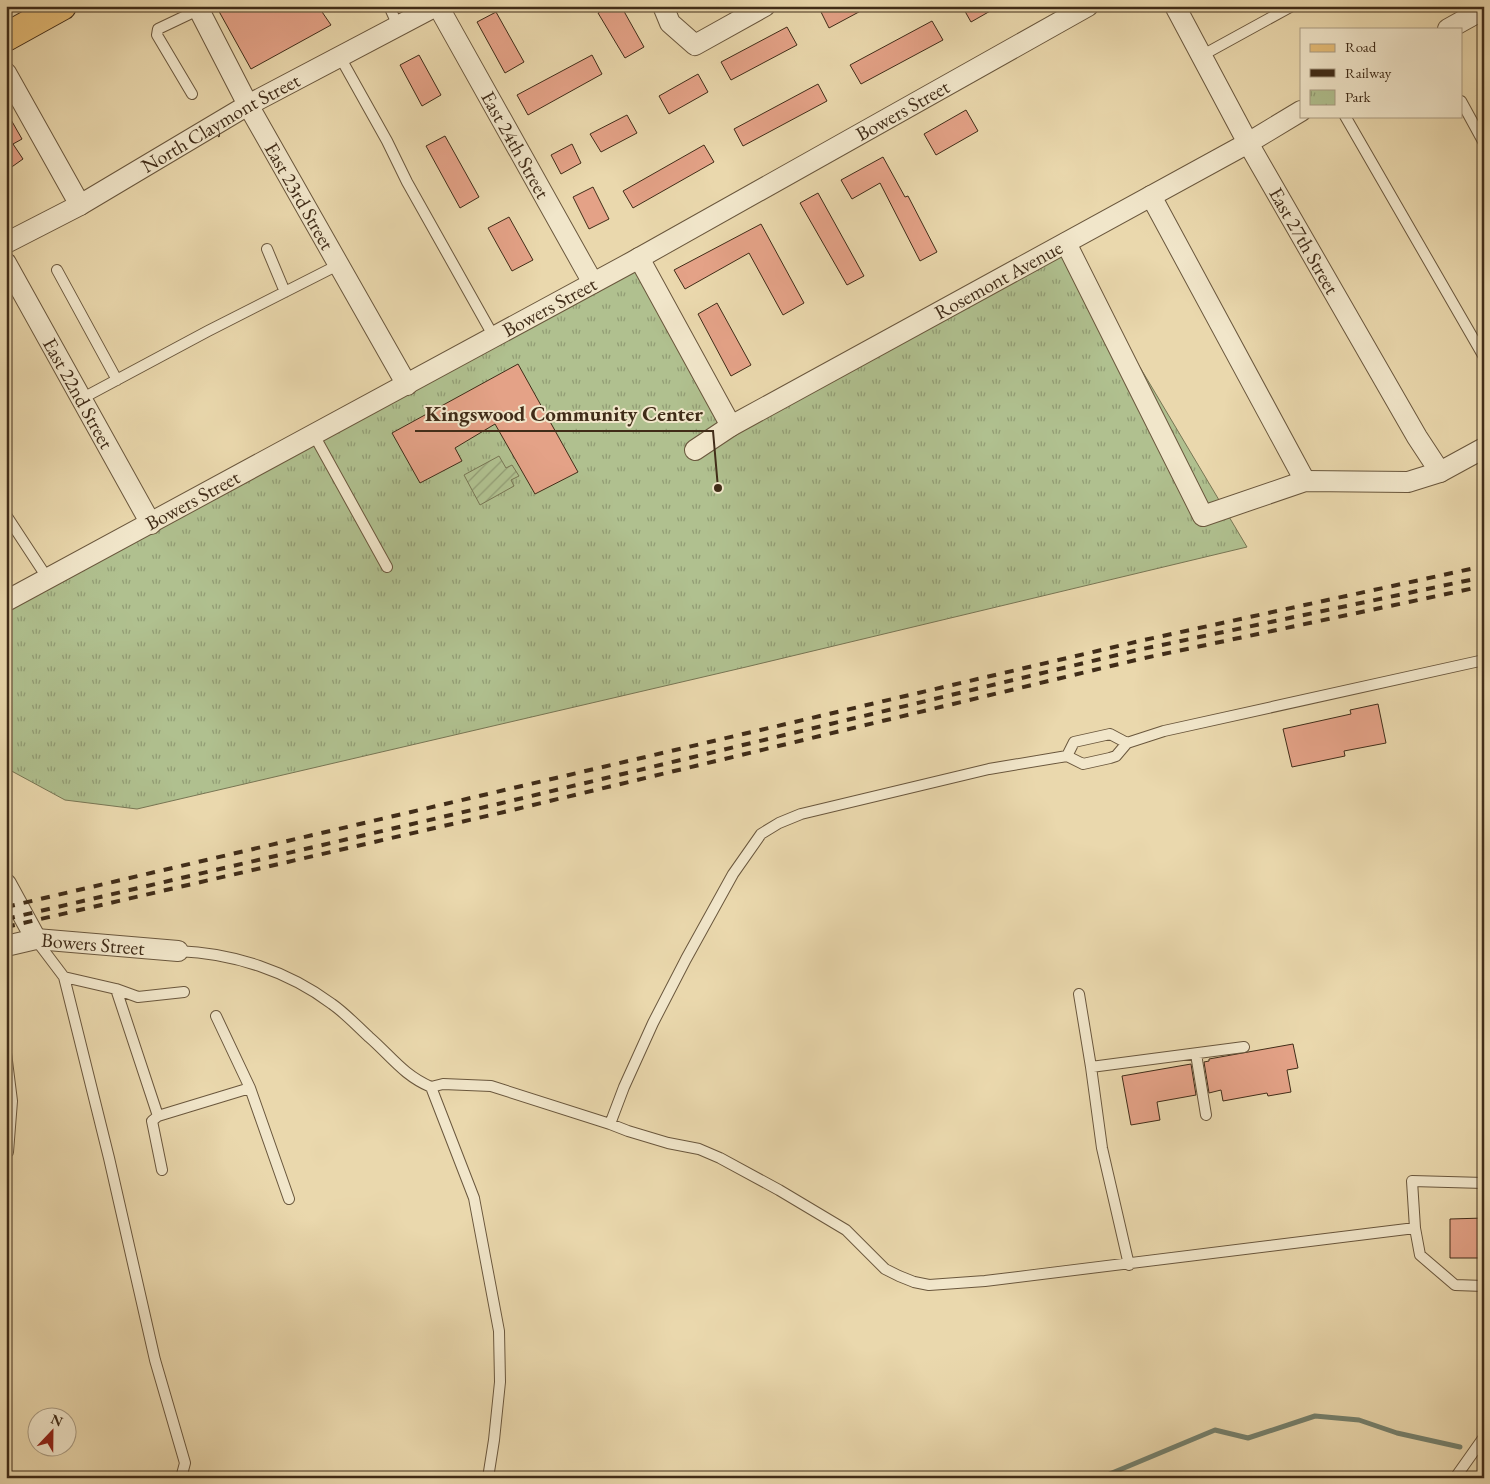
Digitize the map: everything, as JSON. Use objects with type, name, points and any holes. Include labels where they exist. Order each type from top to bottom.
[{"type":"main road","points":[[6,37],[62,6]]},
{"type":"street","name":"North Claymont Street","points":[[6,244],[80,206],[248,105],[437,6]]},
{"type":"street","name":"East 24th Street","points":[[437,6],[593,284]]},
{"type":"street","points":[[663,6],[670,23],[695,45],[764,6]]},
{"type":"street","name":"Bowers Street","points":[[6,601],[593,284],[1088,6]]},
{"type":"street","name":"East 27th Street","points":[[1175,6],[1248,143],[1417,437],[1440,472]]},
{"type":"street","name":"East 23rd Street","points":[[198,8],[248,105],[407,385]]},
{"type":"street","points":[[1450,28],[1484,8]]},
{"type":"street","points":[[6,73],[80,206]]},
{"type":"street","name":"Rosemont Avenue","points":[[695,450],[731,426],[1248,143],[1300,112]]},
{"type":"street","points":[[1151,196],[1305,481]]},
{"type":"street","points":[[1066,243],[1203,516],[1305,481],[1408,482],[1440,472],[1484,448]]},
{"type":"street","points":[[639,258],[731,426]]},
{"type":"street","name":"East 22nd Street","points":[[6,263],[151,524]]},
{"type":"street","points":[[6,884],[36,939]]},
{"type":"street","name":"Bowers Street","points":[[6,946],[36,939],[178,951]]},
{"type":"lane","points":[[389,6],[398,26]]},
{"type":"lane","points":[[1202,56],[1292,6]]},
{"type":"lane","points":[[192,94],[157,34],[158,30],[198,8]]},
{"type":"lane","points":[[340,57],[387,141],[407,182],[494,337]]},
{"type":"lane","points":[[1462,103],[1484,143]]},
{"type":"lane","points":[[1346,118],[1484,357]]},
{"type":"lane","points":[[267,249],[285,292]]},
{"type":"lane","points":[[81,399],[338,265]]},
{"type":"lane","points":[[58,270],[117,380]]},
{"type":"lane","points":[[314,435],[387,567]]},
{"type":"lane","points":[[6,515],[48,579]]},
{"type":"lane","points":[[610,1124],[624,1087],[653,1023],[733,874],[761,834],[779,823],[801,814],[837,804],[989,770],[1067,756],[1082,764],[1110,758],[1116,756],[1128,742],[1164,731],[1484,660]]},
{"type":"lane","points":[[1067,756],[1074,742],[1110,734],[1128,742]]},
{"type":"lane","points":[[36,939],[64,977],[155,1360],[185,1463],[181,1478]]},
{"type":"lane","points":[[178,951],[219,955],[256,965],[309,989],[333,1004],[379,1045],[406,1073],[431,1087],[474,1198],[499,1331],[500,1382],[488,1478]]},
{"type":"lane","points":[[64,977],[138,997],[184,992]]},
{"type":"lane","points":[[116,990],[158,1116]]},
{"type":"lane","points":[[1079,994],[1102,1148],[1129,1264]]},
{"type":"lane","points":[[216,1016],[250,1088],[289,1198]]},
{"type":"lane","points":[[1091,1067],[1244,1047]]},
{"type":"lane","points":[[6,1052],[12,1101],[8,1152]]},
{"type":"lane","points":[[1196,1054],[1206,1115]]},
{"type":"lane","points":[[431,1087],[443,1084],[491,1086],[628,1131],[668,1143],[699,1149],[720,1158],[846,1230],[885,1269],[914,1282],[929,1285],[985,1281],[1415,1228]]},
{"type":"lane","points":[[162,1170],[152,1121],[158,1116],[250,1088]]},
{"type":"lane","points":[[1484,1183],[1412,1181],[1415,1228],[1420,1255],[1455,1285],[1484,1286]]},
{"type":"lane","points":[[1455,1478],[1484,1437]]},
{"type":"green space","points":[[1066,243],[1247,547],[746,667],[137,809],[65,800],[6,768],[6,609],[632,262],[727,429]]},
{"type":"green space","points":[[499,456],[506,468],[512,465],[519,476],[511,480],[514,486],[480,505],[464,475]]},
{"type":"building","points":[[216,6],[318,6],[331,25],[251,69]]},
{"type":"building","points":[[609,6],[621,6],[644,47],[625,58],[598,13]]},
{"type":"building","points":[[818,6],[870,6],[829,28]]},
{"type":"building","points":[[962,6],[999,6],[971,22]]},
{"type":"building","points":[[496,12],[524,62],[505,73],[477,22]]},
{"type":"building","points":[[932,21],[943,40],[861,84],[850,65]]},
{"type":"building","points":[[787,27],[797,45],[731,80],[721,62]]},
{"type":"building","points":[[419,55],[441,95],[422,106],[400,65]]},
{"type":"building","points":[[592,55],[602,74],[528,115],[517,95]]},
{"type":"building","points":[[698,74],[708,92],[669,114],[659,96]]},
{"type":"building","points":[[818,84],[827,101],[743,146],[734,129]]},
{"type":"building","points":[[966,110],[978,131],[936,155],[924,134]]},
{"type":"building","points":[[6,111],[22,139],[13,144],[23,159],[6,171]]},
{"type":"building","points":[[627,115],[637,133],[601,152],[590,134]]},
{"type":"building","points":[[445,136],[479,197],[460,208],[426,146]]},
{"type":"building","points":[[572,144],[581,163],[561,174],[551,155]]},
{"type":"building","points":[[704,145],[714,162],[633,208],[623,191]]},
{"type":"building","points":[[883,157],[905,197],[908,196],[937,252],[920,261],[880,183],[852,199],[841,180]]},
{"type":"building","points":[[593,187],[609,219],[589,229],[573,197]]},
{"type":"building","points":[[818,193],[864,276],[847,285],[800,203]]},
{"type":"building","points":[[509,217],[533,260],[512,271],[488,228]]},
{"type":"building","points":[[761,224],[804,303],[783,315],[749,253],[685,289],[674,270]]},
{"type":"building","points":[[717,303],[751,365],[731,376],[698,314]]},
{"type":"building","points":[[518,364],[578,472],[535,494],[495,424],[455,448],[462,461],[420,483],[392,433]]},
{"type":"building","points":[[1378,704],[1386,743],[1344,751],[1345,756],[1292,767],[1283,729],[1351,714],[1350,710]]},
{"type":"building","points":[[1293,1044],[1298,1068],[1287,1070],[1291,1092],[1268,1096],[1267,1093],[1223,1101],[1221,1090],[1209,1093],[1204,1062],[1209,1061],[1209,1059]]},
{"type":"building","points":[[1191,1064],[1196,1095],[1157,1102],[1160,1120],[1131,1125],[1122,1076]]},
{"type":"building","points":[[1484,1218],[1484,1258],[1450,1258],[1450,1219]]},
{"type":"waterway","points":[[1100,1478],[1215,1430],[1248,1438],[1315,1416],[1359,1420],[1397,1433],[1460,1447]]},
{"type":"railway","points":[[6,907],[1144,640],[1484,566]]},
{"type":"railway","points":[[6,919],[502,803],[1138,650],[1484,577]]},
{"type":"railway","points":[[6,927],[504,812],[1140,659],[1484,586]]},
{"type":"place","name":"Kingswood Community Center","points":[[718,488]]}]
